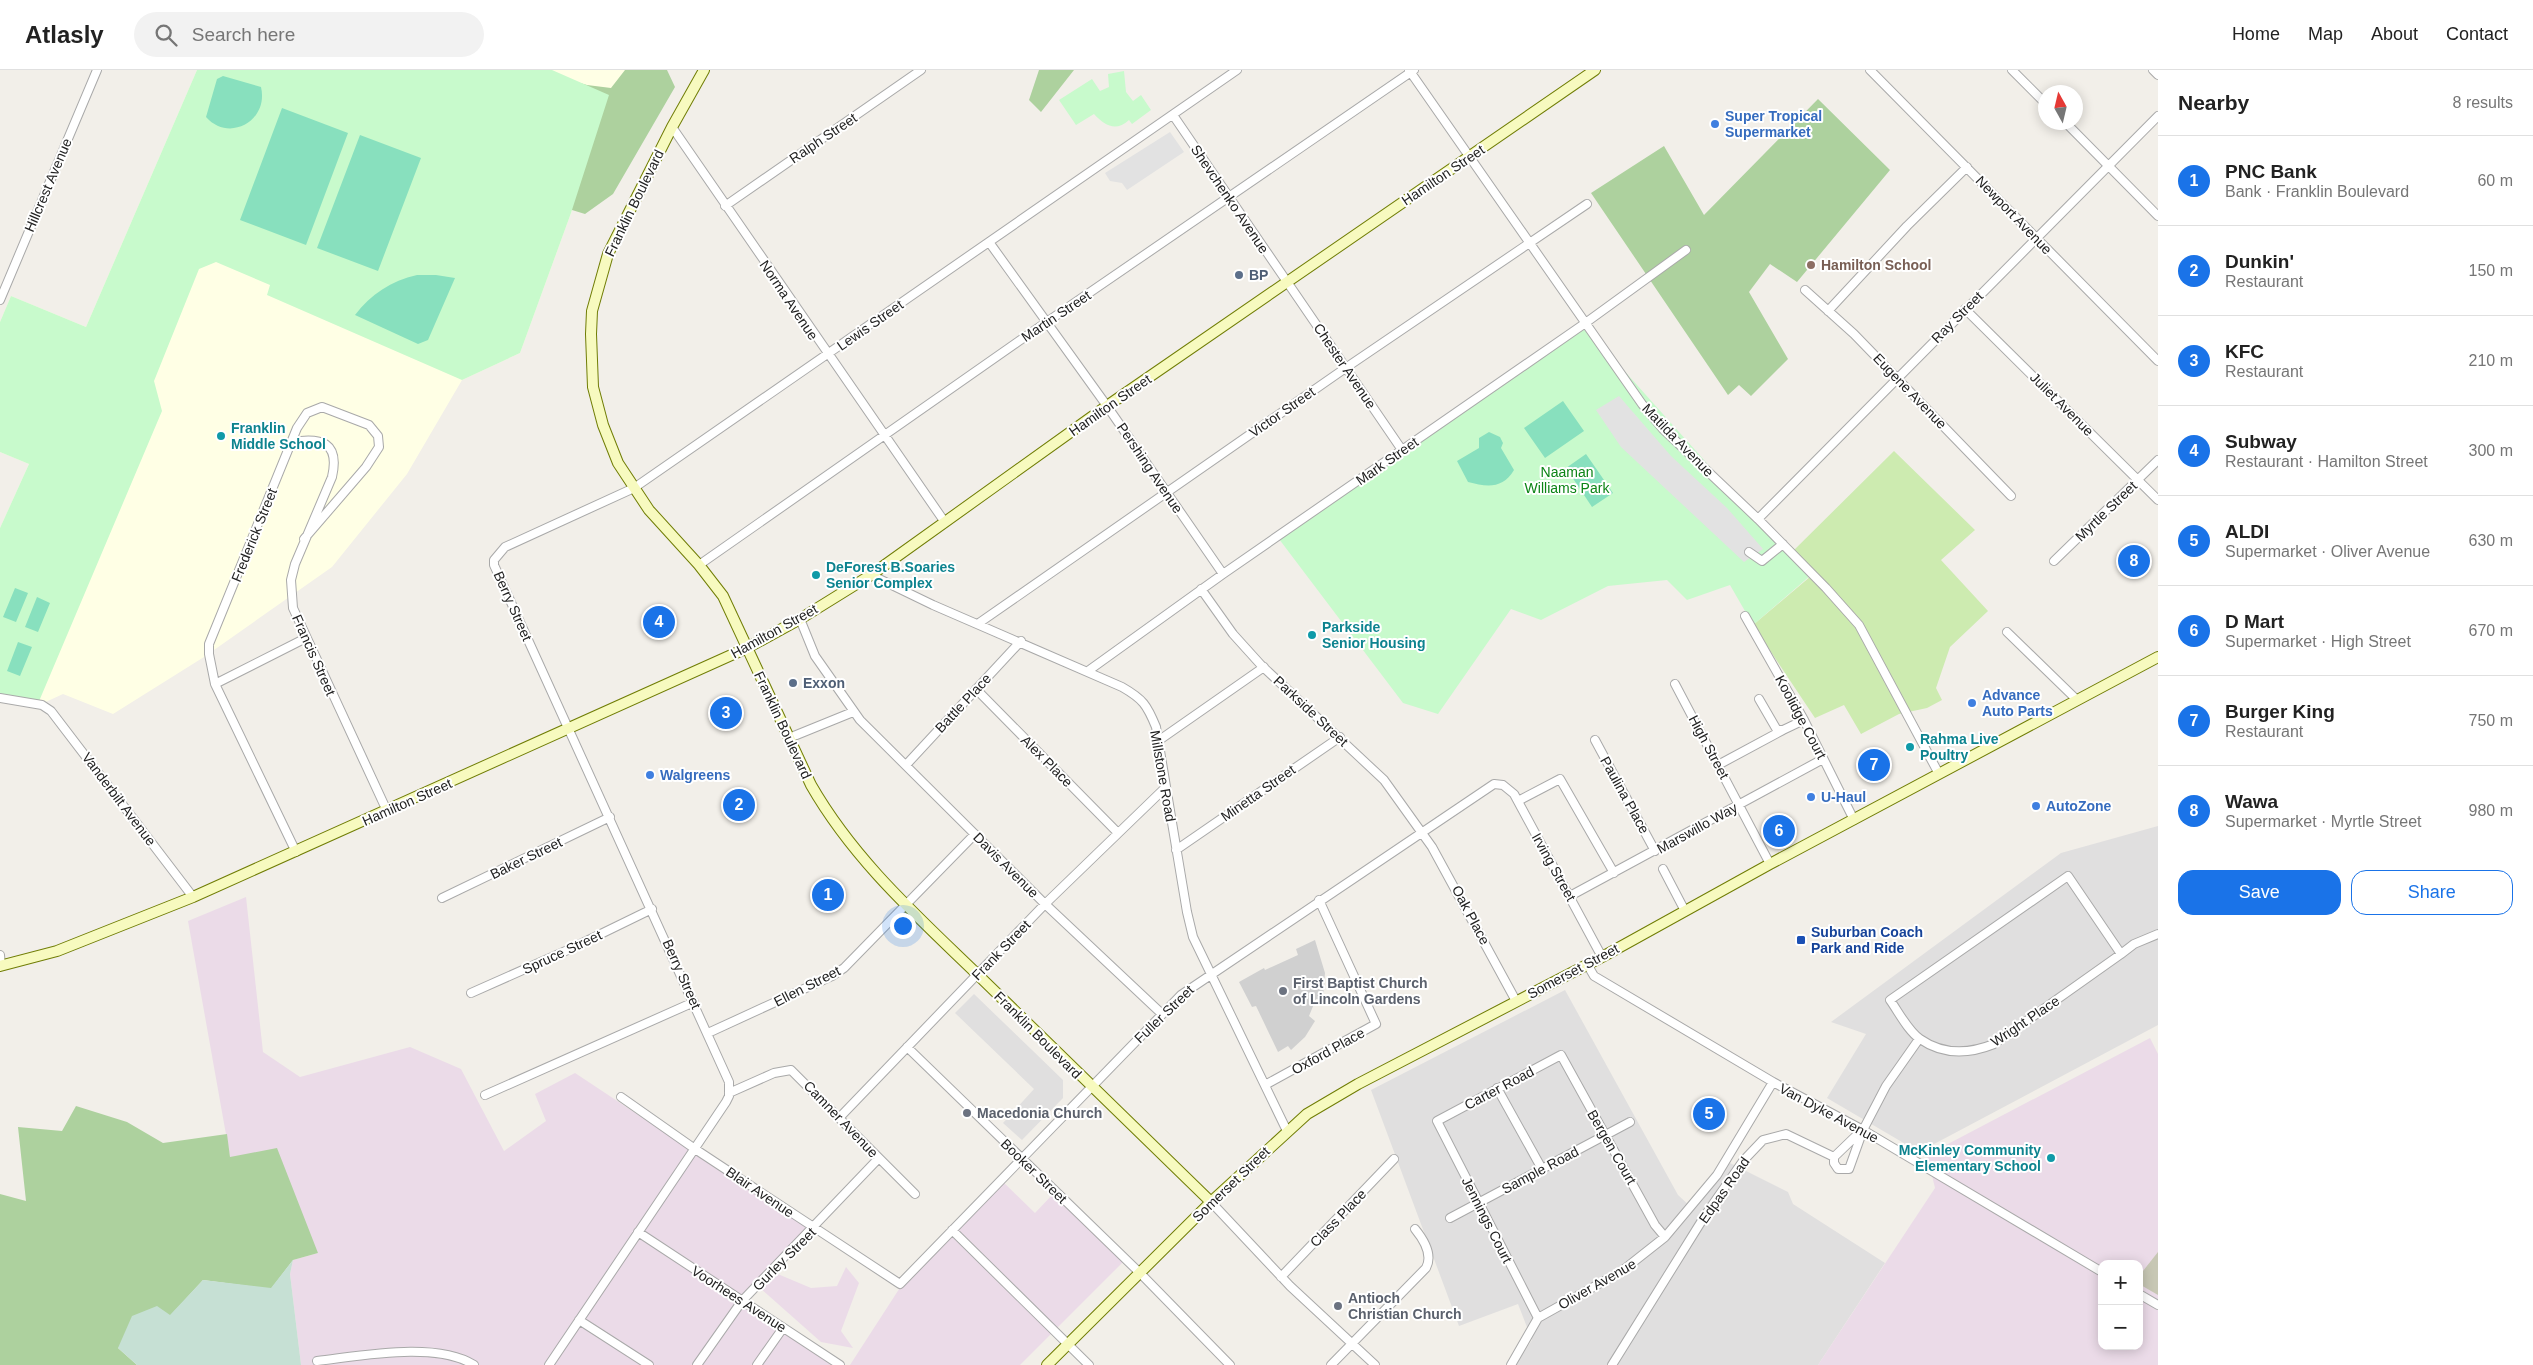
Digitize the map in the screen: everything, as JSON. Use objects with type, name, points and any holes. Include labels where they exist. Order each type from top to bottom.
[{"type":"main road","name":"Franklin Boulevard","points":[[704,70],[672,127],[608,254],[592,311],[592,372],[602,425],[615,455],[649,510],[699,565],[726,603],[811,785],[826,811],[857,854],[906,906],[1211,1202]]},
{"type":"main road","name":"Hamilton Street","points":[[1,966],[57,951],[193,898],[747,648],[800,619],[871,575],[1107,406],[1596,70]]},
{"type":"main road","name":"Somerset Street","points":[[1047,1365],[1211,1202],[1287,1130],[1307,1114],[1358,1084],[1602,957],[1770,864],[2158,657]]},
{"type":"street","name":"Hillcrest Avenue","points":[[0,300],[97,70]]},
{"type":"street","name":"Ralph Street","points":[[725,206],[921,70]]},
{"type":"street","name":"Lewis Street","points":[[494,560],[505,547],[634,488],[1237,70]]},
{"type":"street","name":"Newport Avenue","points":[[1870,70],[2158,360]]},
{"type":"street","points":[[2012,70],[2038,96]]},
{"type":"street","points":[[2153,70],[2158,75]]},
{"type":"street","name":"Matilda Avenue","points":[[1411,71],[1626,384],[1663,429],[1783,544],[1859,626],[1939,774]]},
{"type":"street","name":"Martin Street","points":[[699,565],[1411,71]]},
{"type":"street","name":"Shevchenko Avenue","points":[[1173,115],[1287,282]]},
{"type":"street","name":"Ray Street","points":[[1758,519],[2158,116]]},
{"type":"street","name":"Norma Avenue","points":[[672,127],[827,355],[944,521]]},
{"type":"street","points":[[2072,130],[2158,216]]},
{"type":"street","points":[[1828,311],[1907,226],[1967,167]]},
{"type":"street","name":"Victor Street","points":[[979,623],[1165,492],[1587,204]]},
{"type":"street","name":"Pershing Avenue","points":[[989,242],[1048,322],[1223,574]]},
{"type":"street","name":"Mark Street","points":[[1088,671],[1201,589],[1584,324],[1686,250]]},
{"type":"street","name":"Chester Avenue","points":[[1287,282],[1402,450]]},
{"type":"street","name":"Eugene Avenue","points":[[1805,290],[1897,378],[2011,496]]},
{"type":"street","name":"Juliet Avenue","points":[[1965,309],[2158,500]]},
{"type":"street","name":"Frederick Street","points":[[296,852],[215,684],[208,654],[209,644],[292,442],[307,413],[322,407],[369,426],[378,436],[379,448],[366,468],[304,539]]},
{"type":"street","name":"Francis Street","points":[[292,442],[318,439],[324,442],[331,452],[335,467],[304,539],[293,572],[292,600],[306,638],[387,811]]},
{"type":"street","name":"Myrtle Street","points":[[2054,561],[2158,460]]},
{"type":"street","points":[[1749,552],[1762,561],[1783,544]]},
{"type":"street","name":"Berry Street","points":[[494,560],[494,565],[568,729],[708,1033],[729,1082],[729,1093]]},
{"type":"street","name":"Millstone Road","points":[[871,575],[1122,687],[1137,696],[1148,706],[1158,742],[1176,850],[1194,937],[1287,1130]]},
{"type":"street","name":"Parkside Street","points":[[1201,589],[1233,634],[1264,667],[1384,780],[1421,832]]},
{"type":"street","name":"Koolidge Court","points":[[1746,616],[1804,720],[1854,820]]},
{"type":"street","name":"Davis Avenue","points":[[800,619],[815,656],[827,670],[853,712],[1045,904],[1162,1014]]},
{"type":"street","points":[[2007,632],[2077,700]]},
{"type":"street","points":[[215,684],[306,638]]},
{"type":"street","name":"Battle Place","points":[[906,765],[1021,641]]},
{"type":"street","points":[[1158,742],[1264,667]]},
{"type":"street","name":"High Street","points":[[1675,684],[1770,864]]},
{"type":"street","name":"Alex Place","points":[[976,689],[1117,832]]},
{"type":"street","name":"Vanderbilt Avenue","points":[[0,698],[42,704],[57,718],[193,898]]},
{"type":"street","points":[[1759,699],[1774,726],[1782,730]]},
{"type":"street","points":[[789,738],[853,712]]},
{"type":"street","points":[[1718,765],[1804,720]]},
{"type":"street","name":"Minetta Street","points":[[1176,850],[1340,737]]},
{"type":"street","name":"Paulina Place","points":[[1595,740],[1655,850]]},
{"type":"street","name":"Marswillo Way","points":[[1570,896],[1823,759]]},
{"type":"street","points":[[1518,801],[1560,779],[1614,873]]},
{"type":"street","name":"Fuller Street","points":[[900,1284],[1181,994],[1485,788],[1498,784]]},
{"type":"street","name":"Irving Street","points":[[1498,784],[1514,794],[1602,957]]},
{"type":"street","name":"Frank Street","points":[[840,1118],[1045,904],[1117,832],[1166,787]]},
{"type":"street","name":"Baker Street","points":[[442,898],[610,817]]},
{"type":"street","name":"Oak Place","points":[[1421,832],[1458,891],[1516,1001]]},
{"type":"street","name":"Ellen Street","points":[[708,1033],[832,976],[857,956],[976,834]]},
{"type":"street","points":[[1663,869],[1685,911]]},
{"type":"street","points":[[1834,1157],[1862,1130],[1886,1086],[1919,1039],[1890,1000],[2068,876],[2121,954]]},
{"type":"street","name":"Oxford Place","points":[[1265,1085],[1376,1024],[1320,900]]},
{"type":"street","name":"Spruce Street","points":[[471,993],[570,949],[652,908]]},
{"type":"street","name":"Wright Place","points":[[1919,1039],[1957,1053],[1994,1044],[2134,944],[2158,934]]},
{"type":"street","points":[[0,955],[1,966]]},
{"type":"street","name":"Van Dyke Avenue","points":[[1587,964],[1594,976],[1773,1082],[1862,1130],[2098,1270]]},
{"type":"street","points":[[485,1094],[694,1002]]},
{"type":"street","name":"Booker Street","points":[[907,1047],[1140,1273],[1230,1365]]},
{"type":"street","name":"Carter Road","points":[[1437,1121],[1561,1055]]},
{"type":"street","name":"Bergen Court","points":[[1561,1055],[1655,1225],[1665,1237]]},
{"type":"street","name":"Camner Avenue","points":[[729,1093],[774,1073],[791,1070],[915,1194]]},
{"type":"street","name":"Oliver Avenue","points":[[1538,1318],[1622,1271],[1665,1237],[1717,1175],[1773,1082]]},
{"type":"street","points":[[1497,1088],[1542,1169]]},
{"type":"street","points":[[549,1365],[695,1149],[726,1102],[729,1093]]},
{"type":"street","name":"Blair Avenue","points":[[621,1097],[695,1149],[900,1284]]},
{"type":"street","name":"Jennings Court","points":[[1437,1121],[1538,1318]]},
{"type":"street","name":"Sample Road","points":[[1450,1218],[1630,1122]]},
{"type":"street","name":"Edpas Road","points":[[1612,1365],[1706,1214],[1743,1161],[1763,1140],[1786,1134],[1834,1157],[1834,1163],[1838,1169],[1850,1169],[1862,1130]]},
{"type":"street","name":"Gurley Street","points":[[697,1365],[742,1301],[814,1228],[878,1158]]},
{"type":"street","name":"Class Place","points":[[1281,1277],[1394,1159]]},
{"type":"street","points":[[1211,1202],[1281,1277],[1375,1365]]},
{"type":"street","points":[[1331,1365],[1352,1343],[1359,1339],[1426,1268],[1429,1257],[1426,1246],[1415,1229]]},
{"type":"street","points":[[952,1230],[1089,1365]]},
{"type":"street","name":"Voorhees Avenue","points":[[638,1232],[840,1365]]},
{"type":"street","points":[[2143,1296],[2158,1305]]},
{"type":"street","points":[[1511,1365],[1538,1318]]},
{"type":"street","points":[[579,1320],[649,1365]]},
{"type":"street","points":[[757,1365],[783,1328]]},
{"type":"street","points":[[317,1361],[379,1354],[440,1352],[462,1358],[474,1365]]},
{"type":"shaded area","points":[[197,70],[628,70],[571,213],[520,353],[462,380],[407,474],[332,567],[204,657],[113,714],[63,694],[37,706],[0,528],[29,464],[0,452],[0,322],[11,296],[86,327]]},
{"type":"shaded area","points":[[1170,132],[1184,152],[1127,190],[1122,183],[1110,181],[1105,173]]},
{"type":"shaded area","points":[[1619,396],[1671,456],[1727,508],[1763,549],[1744,562],[1621,447],[1596,410]]},
{"type":"shaded area","points":[[2158,826],[2158,1025],[1919,1152],[1827,1098],[1866,1034],[1831,1022],[2061,853]]},
{"type":"shaded area","points":[[246,897],[263,1052],[300,1077],[410,1047],[461,1069],[504,1151],[546,1121],[535,1094],[575,1073],[812,1230],[773,1272],[811,1288],[837,1286],[846,1267],[859,1283],[841,1331],[853,1348],[821,1342],[759,1287],[745,1301],[838,1365],[301,1365],[290,1274],[293,1260],[318,1253],[230,1157],[188,921]]},
{"type":"shaded area","name":"First Baptist Church of Lincoln Gardens","points":[[1315,940],[1325,973],[1323,999],[1316,999],[1309,1016],[1315,1021],[1305,1037],[1291,1050],[1288,1046],[1278,1052],[1256,1006],[1252,1007],[1239,982],[1264,968],[1265,970],[1298,955],[1296,949]]},
{"type":"shaded area","points":[[1565,990],[1678,1195],[1693,1209],[1730,1163],[1788,1192],[1793,1204],[1885,1263],[1818,1365],[1515,1365],[1532,1340],[1518,1304],[1459,1326],[1371,1090]]},
{"type":"shaded area","points":[[974,994],[1063,1080],[1063,1098],[1022,1140],[1003,1123],[1034,1089],[955,1013]]},
{"type":"shaded area","points":[[2150,1038],[2158,1054],[2158,1365],[1818,1365],[1935,1188],[1927,1155]]},
{"type":"shaded area","points":[[1000,1179],[1035,1213],[1054,1193],[1125,1260],[1020,1365],[850,1365],[903,1283]]},
{"type":"shaded area","points":[[2158,1252],[2158,1295],[2143,1286],[2143,1271]]},
{"type":"shaded area","points":[[293,1260],[290,1274],[301,1365],[137,1365],[118,1348],[132,1316],[157,1306],[170,1315],[203,1280],[271,1288]]},
{"type":"green space","points":[[197,70],[552,70],[609,95],[571,213],[520,353],[462,380],[267,295],[270,285],[216,262],[199,269],[154,381],[162,411],[37,706],[0,699],[0,528],[29,464],[0,452],[0,322],[11,296],[86,327]]},
{"type":"green space","points":[[625,70],[667,70],[675,87],[613,194],[585,214],[559,206],[566,79],[587,85],[611,88]]},
{"type":"green space","points":[[1039,70],[1074,70],[1041,112],[1029,100]]},
{"type":"green space","points":[[1124,71],[1126,92],[1133,101],[1141,95],[1151,110],[1132,124],[1129,120],[1120,126],[1111,126],[1102,122],[1094,114],[1076,125],[1059,100],[1092,79],[1100,91],[1109,87],[1108,74]]},
{"type":"green space","points":[[223,76],[261,87],[262,99],[259,110],[253,118],[236,128],[225,128],[215,125],[206,117],[217,79]]},
{"type":"green space","points":[[1818,99],[1890,170],[1797,282],[1770,264],[1749,292],[1788,359],[1751,396],[1739,385],[1728,395],[1591,193],[1664,146],[1704,215]]},
{"type":"green space","points":[[282,108],[348,133],[306,245],[240,220]]},
{"type":"green space","points":[[360,135],[421,158],[378,271],[317,248]]},
{"type":"green space","points":[[417,275],[455,278],[428,340],[418,344],[355,315],[361,307],[382,289]]},
{"type":"green space","name":"Naaman Williams Park","points":[[1586,328],[1789,555],[1811,575],[1753,625],[1730,585],[1687,600],[1667,580],[1608,586],[1541,620],[1511,609],[1438,714],[1403,703],[1279,539]]},
{"type":"green space","points":[[1563,401],[1584,431],[1545,458],[1524,428]]},
{"type":"green space","points":[[1489,432],[1500,437],[1503,443],[1501,448],[1514,470],[1505,481],[1494,485],[1468,482],[1457,461],[1479,448],[1479,438]]},
{"type":"green space","points":[[1894,451],[1975,530],[1941,560],[1988,611],[1950,647],[1936,688],[1942,700],[1927,708],[1899,714],[1861,734],[1844,705],[1815,718],[1753,625],[1811,576],[1789,555]]},
{"type":"green space","points":[[1586,454],[1613,493],[1592,507],[1566,468]]},
{"type":"green space","points":[[15,588],[28,593],[16,622],[3,617]]},
{"type":"green space","points":[[37,597],[50,603],[38,632],[25,627]]},
{"type":"green space","points":[[18,642],[32,647],[20,676],[7,671]]},
{"type":"green space","points":[[76,1106],[127,1122],[163,1143],[227,1134],[230,1157],[277,1148],[318,1253],[293,1260],[271,1289],[203,1280],[170,1316],[118,1348],[137,1365],[0,1365],[0,1194],[26,1201],[18,1127],[62,1131]]},
{"type":"place","name":"Super Tropical Supermarket","points":[[1715,124]]},
{"type":"place","name":"Hamilton School","points":[[1811,265]]},
{"type":"place","name":"BP","points":[[1239,275]]},
{"type":"place","name":"Franklin Middle School","points":[[221,436]]},
{"type":"place","name":"Wawa","points":[[2134,561]]},
{"type":"place","name":"DeForest B.Soaries Senior Complex","points":[[816,575]]},
{"type":"place","name":"Subway","points":[[659,622]]},
{"type":"place","name":"Parkside Senior Housing","points":[[1312,635]]},
{"type":"place","name":"Exxon","points":[[793,683]]},
{"type":"place","name":"Advance Auto Parts","points":[[1972,703]]},
{"type":"place","name":"KFC","points":[[726,713]]},
{"type":"place","name":"Rahma Live Poultry","points":[[1910,747]]},
{"type":"place","name":"Burger King","points":[[1874,765]]},
{"type":"place","name":"Walgreens","points":[[650,775]]},
{"type":"place","name":"U-Haul","points":[[1811,797]]},
{"type":"place","name":"Dunkin'","points":[[739,805]]},
{"type":"place","name":"AutoZone","points":[[2036,806]]},
{"type":"place","name":"D Mart","points":[[1779,831]]},
{"type":"place","name":"PNC Bank","points":[[828,895]]},
{"type":"place","name":"Suburban Coach Park and Ride","points":[[1801,940]]},
{"type":"place","name":"First Baptist Church of Lincoln Gardens","points":[[1283,991]]},
{"type":"place","name":"Macedonia Church","points":[[967,1113]]},
{"type":"place","name":"ALDI","points":[[1709,1114]]},
{"type":"place","name":"McKinley Community Elementary School","points":[[2051,1158]]},
{"type":"place","name":"Antioch Christian Church","points":[[1338,1306]]}]
